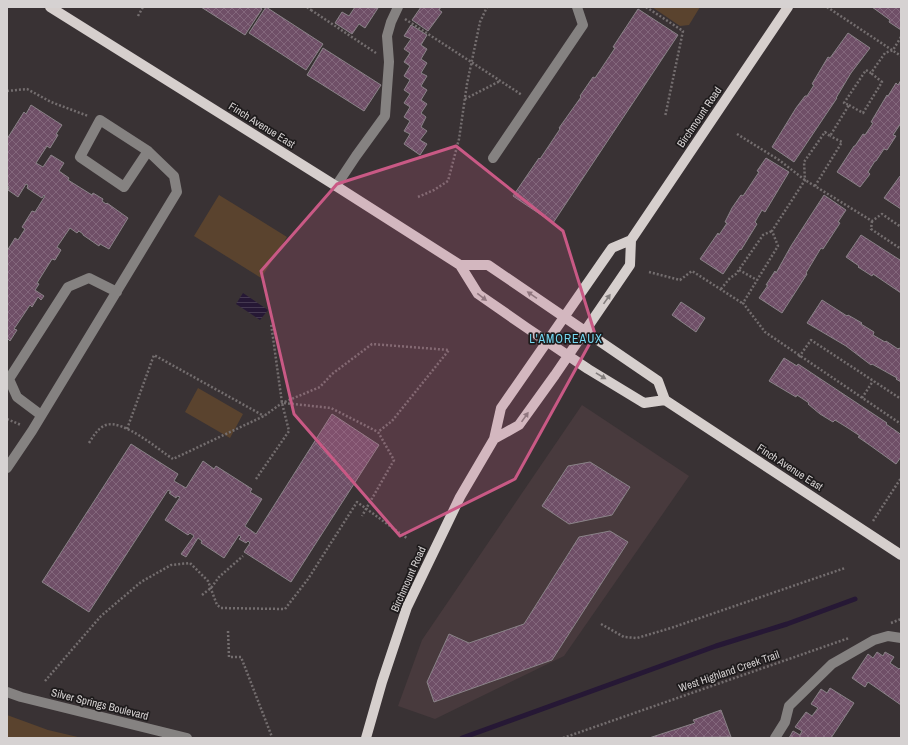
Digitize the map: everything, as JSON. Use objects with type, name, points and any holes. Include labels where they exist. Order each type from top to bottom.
[{"type":"main road","name":"Finch Avenue East","points":[[50,7],[460,265],[478,294],[588,369],[644,402],[665,400],[901,555]]},
{"type":"main road","name":"Birchmount Road","points":[[366,738],[382,682],[407,607],[460,497],[494,439],[501,408],[612,248],[631,240],[788,7]]},
{"type":"main road","points":[[494,439],[519,425],[585,331],[630,265],[631,240]]},
{"type":"main road","points":[[460,265],[488,265],[658,381],[665,400]]},
{"type":"street","points":[[493,158],[582,25],[577,7]]},
{"type":"street","points":[[336,186],[385,116],[389,62],[387,36],[396,10]]},
{"type":"street","points":[[7,468],[32,431],[177,192],[174,176],[148,151],[100,120],[80,157],[124,187],[148,151]]},
{"type":"street","points":[[41,416],[17,397],[9,379],[68,287],[89,278],[117,292]]},
{"type":"street","points":[[775,738],[785,722],[789,706],[832,664],[874,640],[888,636],[901,638]]},
{"type":"street","name":"Silver Springs Boulevard","points":[[7,692],[187,738]]},
{"type":"path","points":[[138,16],[143,7]]},
{"type":"path","points":[[307,7],[312,8],[389,62]]},
{"type":"path","points":[[418,197],[434,190],[448,181],[459,139],[480,22],[487,7]]},
{"type":"path","points":[[646,7],[683,31],[665,117]]},
{"type":"path","points":[[826,7],[901,56]]},
{"type":"path","points":[[396,10],[531,102]]},
{"type":"path","points":[[871,72],[885,53],[893,50],[901,37]]},
{"type":"path","points":[[866,70],[871,72],[882,82],[863,113],[849,105],[844,103],[866,70]]},
{"type":"path","points":[[465,99],[500,81]]},
{"type":"path","points":[[7,91],[26,89],[50,102],[100,120]]},
{"type":"path","points":[[830,136],[849,105]]},
{"type":"path","points":[[721,289],[730,278],[736,274],[763,235],[772,231],[805,180],[804,162],[825,132],[842,142],[816,186]]},
{"type":"path","points":[[737,134],[779,160],[805,180],[872,221]]},
{"type":"path","points":[[901,227],[882,214],[872,221],[871,229],[901,249]]},
{"type":"path","points":[[743,304],[778,246],[772,231]]},
{"type":"path","points":[[739,270],[757,280]]},
{"type":"path","points":[[649,272],[680,280],[692,271],[743,304],[765,332],[799,357],[901,424]]},
{"type":"path","points":[[256,479],[289,431],[282,403],[271,323]]},
{"type":"path","points":[[799,357],[811,340],[901,399]]},
{"type":"path","points":[[89,443],[97,430],[107,424],[118,425],[127,429],[172,459],[264,416],[282,403],[320,387],[332,374],[372,344],[449,350],[392,421],[378,432]]},
{"type":"path","points":[[127,429],[154,355],[264,416]]},
{"type":"path","points":[[862,398],[873,381]]},
{"type":"path","points":[[282,403],[331,408],[378,432],[394,460],[362,516]]},
{"type":"path","points":[[866,532],[901,478]]},
{"type":"path","points":[[45,681],[101,616],[141,582],[171,565],[190,563],[208,581],[217,605],[221,608],[285,608],[308,579],[357,502],[408,539]]},
{"type":"path","points":[[202,595],[211,588],[219,577],[243,556]]},
{"type":"path","points":[[601,624],[624,637],[637,638],[671,628],[845,568]]},
{"type":"path","points":[[888,624],[901,619]]},
{"type":"path","points":[[228,631],[229,657],[241,657],[272,737]]},
{"type":"path","name":"West Highland Creek Trail","points":[[563,738],[852,637]]},
{"type":"highlighted area","points":[[456,146],[563,231],[595,334],[515,479],[400,536],[294,414],[261,271],[337,184]]},
{"type":"shaded area","points":[[652,7],[700,7],[689,25],[680,26]]},
{"type":"shaded area","points":[[219,195],[287,237],[261,278],[194,236]]},
{"type":"shaded area","points":[[243,293],[268,310],[260,320],[236,304]]},
{"type":"shaded area","points":[[198,388],[243,414],[230,438],[185,412]]},
{"type":"shaded area","points":[[582,405],[689,476],[564,656],[435,719],[398,706],[422,640]]},
{"type":"shaded area","points":[[7,715],[48,730],[82,738],[7,738]]},
{"type":"building","points":[[201,7],[259,7],[262,9],[245,35]]},
{"type":"building","points":[[266,7],[323,44],[306,70],[249,33]]},
{"type":"building","points":[[355,7],[378,8],[365,28],[359,24],[352,34],[335,23],[342,12],[349,16]]},
{"type":"building","points":[[421,7],[441,7],[439,10],[442,12],[428,31],[412,20]]},
{"type":"building","points":[[872,7],[901,7],[901,30],[889,22],[890,20]]},
{"type":"building","points":[[638,9],[678,35],[553,223],[513,196],[539,158],[540,159],[593,77],[595,78]]},
{"type":"building","points":[[411,25],[427,35],[421,45],[427,49],[421,59],[427,63],[421,73],[427,76],[421,86],[427,90],[421,100],[427,104],[421,113],[426,117],[421,127],[427,131],[420,140],[427,144],[420,155],[404,144],[410,134],[404,131],[410,121],[404,117],[410,107],[404,103],[410,94],[404,90],[410,80],[404,76],[410,66],[404,62],[410,53],[404,49],[411,39],[404,36]]},
{"type":"building","points":[[848,33],[870,48],[851,73],[837,98],[794,162],[772,147],[796,108],[805,96],[807,96],[814,85],[812,84],[828,57],[830,58]]},
{"type":"building","points":[[323,48],[381,85],[364,111],[307,75]]},
{"type":"building","points":[[901,80],[901,123],[893,135],[896,136],[887,150],[884,149],[875,161],[868,172],[870,174],[860,187],[837,172],[854,146],[863,134],[865,135],[873,123],[871,122],[887,95],[888,96],[896,83],[898,85]]},
{"type":"building","points":[[31,105],[62,125],[50,148],[47,146],[36,163],[43,167],[51,155],[64,163],[59,171],[69,178],[68,180],[92,195],[93,193],[103,199],[102,201],[128,218],[109,249],[100,244],[99,246],[79,231],[77,233],[70,228],[57,247],[61,250],[55,260],[52,259],[37,283],[39,284],[35,290],[44,296],[41,300],[38,297],[32,307],[30,305],[14,329],[17,330],[10,341],[8,339],[7,341],[7,251],[15,238],[18,240],[25,229],[22,227],[32,211],[35,212],[45,196],[44,195],[42,198],[27,188],[28,185],[26,184],[18,197],[8,190],[9,187],[7,186],[7,139],[24,112],[26,114]]},
{"type":"building","points":[[766,158],[789,172],[765,212],[762,210],[755,222],[757,224],[741,250],[740,249],[723,274],[700,259],[718,233],[719,235],[727,223],[725,222],[732,208],[741,195],[743,196],[759,172],[757,171]]},
{"type":"building","points":[[900,176],[901,177],[901,209],[884,198]]},
{"type":"building","points":[[824,195],[846,210],[838,222],[840,223],[823,249],[821,248],[806,273],[807,274],[782,313],[759,298]]},
{"type":"building","points":[[861,235],[901,260],[901,293],[873,274],[872,276],[858,267],[859,266],[846,257]]},
{"type":"building","points":[[822,300],[847,316],[848,315],[862,323],[861,324],[874,332],[873,335],[898,349],[901,349],[901,382],[896,379],[897,378],[872,364],[871,365],[846,346],[807,323]]},
{"type":"building","points":[[681,302],[705,318],[696,332],[672,315]]},
{"type":"building","points":[[784,358],[797,366],[798,364],[887,423],[886,424],[899,433],[901,435],[901,457],[896,464],[848,428],[835,420],[833,422],[820,414],[808,404],[809,403],[797,395],[796,397],[769,381]]},
{"type":"building","points":[[332,414],[379,445],[291,582],[244,552],[250,543],[248,541],[246,543],[239,539],[241,537],[239,535],[224,558],[201,543],[202,541],[198,538],[186,557],[181,554],[194,536],[190,533],[188,535],[165,520],[180,497],[177,496],[176,498],[169,493],[171,492],[168,490],[89,612],[42,582],[131,444],[178,474],[174,481],[186,488],[203,461],[214,469],[216,466],[252,489],[250,492],[262,499],[245,526],[256,534]]},
{"type":"building","points":[[590,462],[630,487],[612,515],[569,524],[542,506],[568,466]]},
{"type":"building","points":[[610,531],[628,542],[552,660],[434,702],[427,682],[449,634],[469,643],[524,624],[579,537]]},
{"type":"building","points":[[877,652],[883,656],[885,652],[894,657],[890,663],[899,669],[901,667],[901,705],[868,682],[865,687],[852,678],[868,654],[873,658]]},
{"type":"building","points":[[830,688],[854,703],[831,738],[789,738],[793,731],[800,735],[802,731],[795,727],[806,712],[812,716],[818,708],[811,704],[821,689],[827,693]]},
{"type":"building","points":[[721,710],[731,737],[649,738],[695,723],[693,720]]},
{"type":"waterway","points":[[462,738],[716,646],[787,624],[855,599]]},
{"type":"district","name":"L'AMOREAUX","points":[[566,339]]}]
